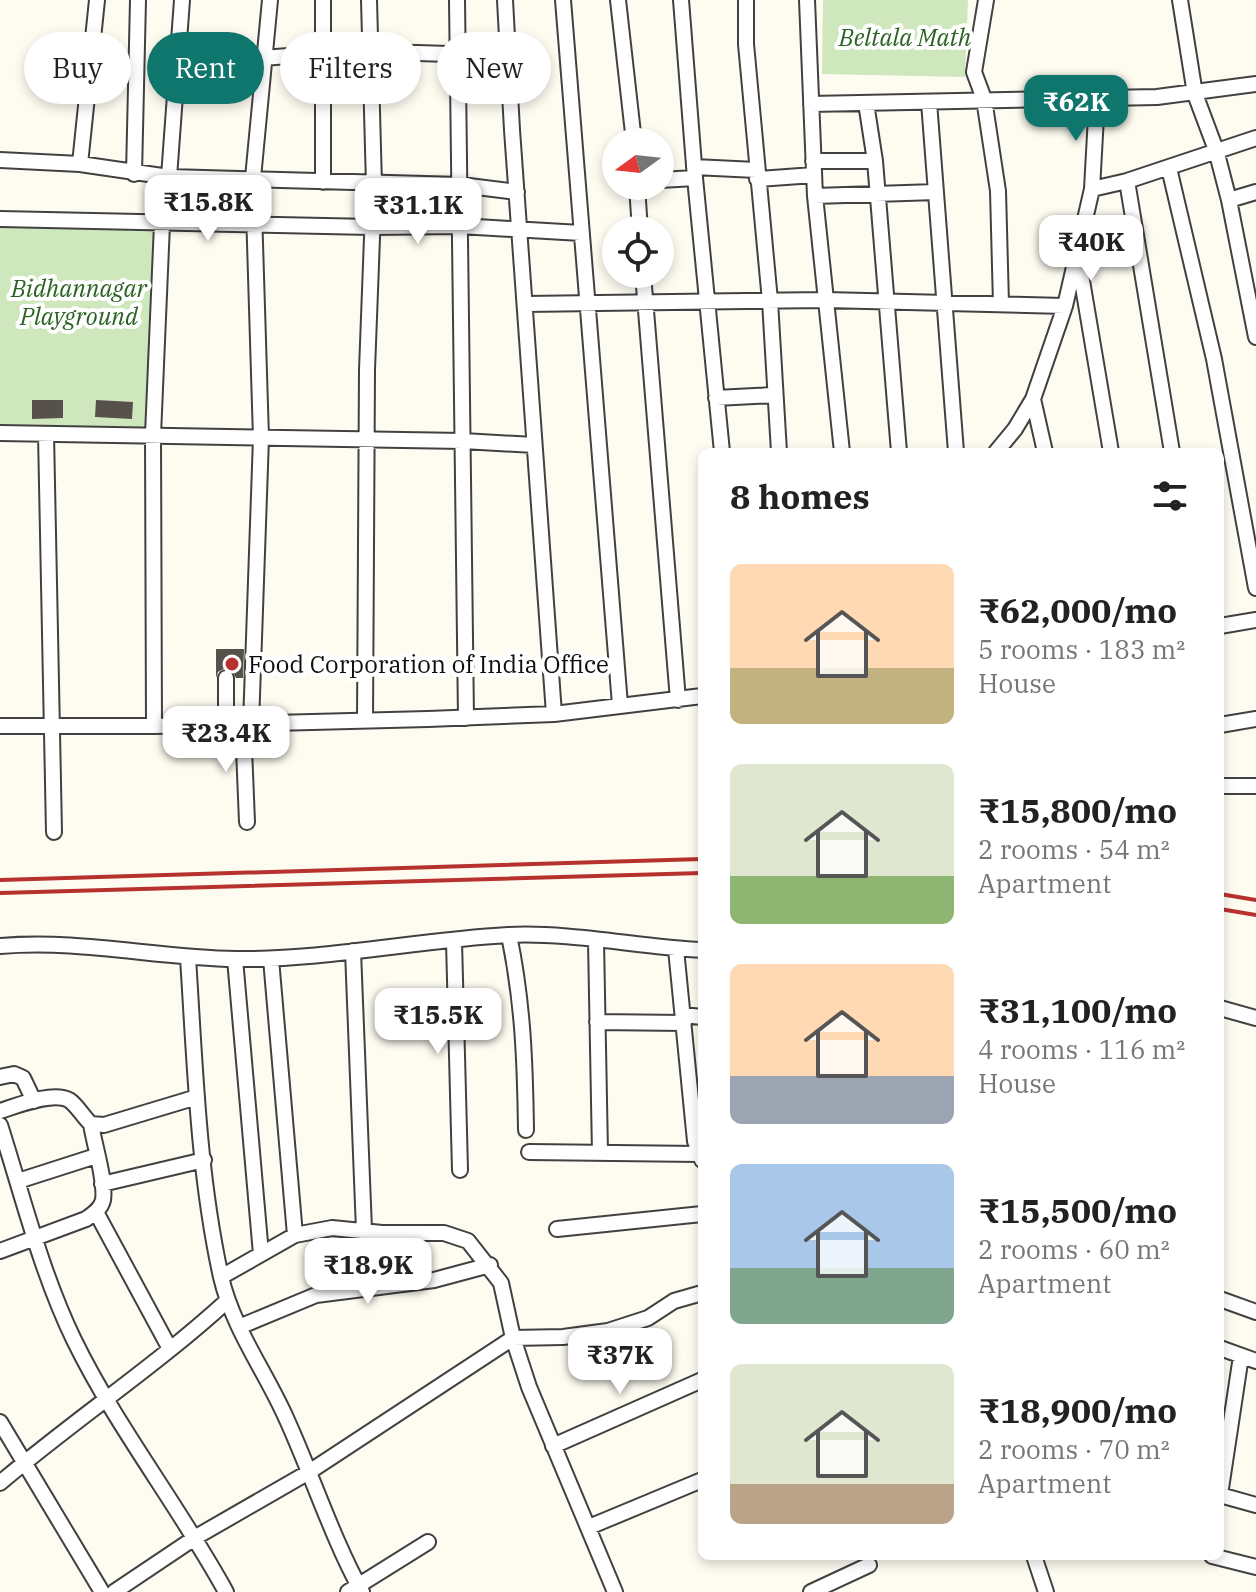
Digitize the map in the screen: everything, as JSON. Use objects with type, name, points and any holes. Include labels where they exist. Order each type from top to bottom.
[{"type":"street","points":[[80,164],[97,0]]},
{"type":"street","points":[[134,174],[138,0]]},
{"type":"street","points":[[154,726],[153,435],[162,224],[169,177],[182,0]]},
{"type":"street","points":[[264,50],[270,0]]},
{"type":"street","points":[[323,0],[324,32]]},
{"type":"street","points":[[369,0],[370,32]]},
{"type":"street","points":[[457,0],[458,32]]},
{"type":"street","points":[[505,0],[507,32]]},
{"type":"street","points":[[563,0],[620,705]]},
{"type":"street","points":[[618,0],[632,128]]},
{"type":"street","points":[[681,0],[694,172],[722,448]]},
{"type":"street","points":[[746,0],[746,44],[770,301],[779,448]]},
{"type":"street","points":[[807,0],[815,196],[842,448]]},
{"type":"street","points":[[986,0],[974,72],[984,99],[998,191],[1001,304]]},
{"type":"street","points":[[1180,0],[1195,94],[1216,150],[1251,276],[1256,337]]},
{"type":"street","points":[[811,104],[1195,94],[1256,84]]},
{"type":"street","points":[[999,448],[1033,399],[1065,306],[1092,189],[1097,98]]},
{"type":"street","points":[[929,102],[956,448]]},
{"type":"street","points":[[866,103],[875,161],[899,448]]},
{"type":"street","points":[[247,822],[247,724],[261,438],[253,178],[259,104]]},
{"type":"street","points":[[323,182],[324,104]]},
{"type":"street","points":[[365,721],[367,440],[374,185],[372,104]]},
{"type":"street","points":[[460,104],[466,718]]},
{"type":"street","points":[[511,104],[554,714]]},
{"type":"street","points":[[1092,189],[1169,168],[1256,138]]},
{"type":"street","points":[[0,160],[80,164],[169,177],[461,185],[517,192]]},
{"type":"street","points":[[674,177],[694,172],[757,174],[875,161]]},
{"type":"street","points":[[1169,168],[1214,359],[1256,588]]},
{"type":"street","points":[[1127,181],[1171,448]]},
{"type":"street","points":[[815,196],[936,192]]},
{"type":"street","points":[[1229,200],[1256,192]]},
{"type":"street","points":[[0,219],[162,224],[460,226],[581,233]]},
{"type":"street","points":[[1078,257],[1110,448]]},
{"type":"street","points":[[644,288],[678,700]]},
{"type":"street","points":[[525,304],[645,300],[826,300],[1065,306]]},
{"type":"street","points":[[716,398],[774,395]]},
{"type":"street","points":[[1033,399],[1044,448]]},
{"type":"street","points":[[0,433],[463,441],[534,445]]},
{"type":"street","points":[[46,434],[54,832]]},
{"type":"street","points":[[1224,625],[1256,620]]},
{"type":"street","points":[[226,678],[226,724]]},
{"type":"street","points":[[0,726],[154,726],[466,718],[554,714],[698,697]]},
{"type":"street","points":[[1224,724],[1256,719]]},
{"type":"street","points":[[1224,786],[1256,786]]},
{"type":"street","points":[[509,935],[523,1016],[526,1130]]},
{"type":"street","points":[[0,946],[38,942],[94,945],[188,958],[271,959],[509,935],[539,935],[698,950]]},
{"type":"street","points":[[454,941],[460,1170]]},
{"type":"street","points":[[596,941],[600,1153]]},
{"type":"street","points":[[676,949],[698,1119]]},
{"type":"street","points":[[353,951],[364,1230]]},
{"type":"street","points":[[188,958],[204,1160],[221,1277],[239,1327],[286,1417],[356,1590],[428,1542]]},
{"type":"street","points":[[235,959],[261,1254]]},
{"type":"street","points":[[271,959],[295,1235]]},
{"type":"street","points":[[1224,1009],[1256,1018]]},
{"type":"street","points":[[597,1022],[698,1017]]},
{"type":"street","points":[[0,1077],[14,1074],[23,1078],[34,1101]]},
{"type":"street","points":[[0,1111],[34,1101],[57,1097],[67,1099],[91,1124],[103,1202],[86,1219],[0,1251]]},
{"type":"street","points":[[91,1124],[104,1125],[197,1097]]},
{"type":"street","points":[[0,1125],[53,1290],[74,1340],[106,1399],[196,1537],[226,1592]]},
{"type":"street","points":[[529,1152],[698,1157]]},
{"type":"street","points":[[18,1181],[96,1156]]},
{"type":"street","points":[[102,1184],[204,1160]]},
{"type":"street","points":[[96,1212],[170,1349]]},
{"type":"street","points":[[557,1229],[698,1214]]},
{"type":"street","points":[[221,1277],[295,1235],[332,1228],[382,1233],[444,1233],[468,1241],[490,1265],[501,1283],[513,1338],[529,1387],[615,1592]]},
{"type":"street","points":[[239,1327],[316,1295],[434,1280],[490,1265]]},
{"type":"street","points":[[114,1592],[196,1537],[309,1472],[513,1338],[563,1337],[608,1331],[648,1318],[674,1301],[698,1294]]},
{"type":"street","points":[[0,1483],[228,1300]]},
{"type":"street","points":[[1224,1300],[1256,1312]]},
{"type":"street","points":[[1224,1350],[1256,1361]]},
{"type":"street","points":[[1224,1469],[1241,1356]]},
{"type":"street","points":[[553,1446],[698,1386]]},
{"type":"street","points":[[0,1422],[102,1592]]},
{"type":"street","points":[[589,1527],[698,1482]]},
{"type":"street","points":[[1224,1496],[1256,1505]]},
{"type":"street","points":[[1224,1559],[1256,1567]]},
{"type":"street","points":[[1035,1560],[1046,1592]]},
{"type":"street","points":[[811,1592],[869,1565]]},
{"type":"green space","name":"Beltala Math","points":[[823,0],[968,0],[965,77],[822,74]]},
{"type":"green space","name":"Bidhannagar Playground","points":[[0,219],[162,224],[153,435],[0,433]]},
{"type":"building","points":[[32,400],[63,400],[63,418],[32,419]]},
{"type":"building","points":[[96,400],[133,402],[132,419],[95,417]]},
{"type":"building","name":"Food Corporation of India Office","points":[[216,649],[244,649],[243,678],[236,678],[232,670],[225,668],[218,672],[216,678]]},
{"type":"railway","points":[[0,880],[698,859]]},
{"type":"railway","points":[[0,893],[698,873]]},
{"type":"railway","points":[[1224,895],[1256,900]]},
{"type":"railway","points":[[1224,910],[1256,915]]},
{"type":"place","name":"Food Corporation of India Office","points":[[232,664]]}]
